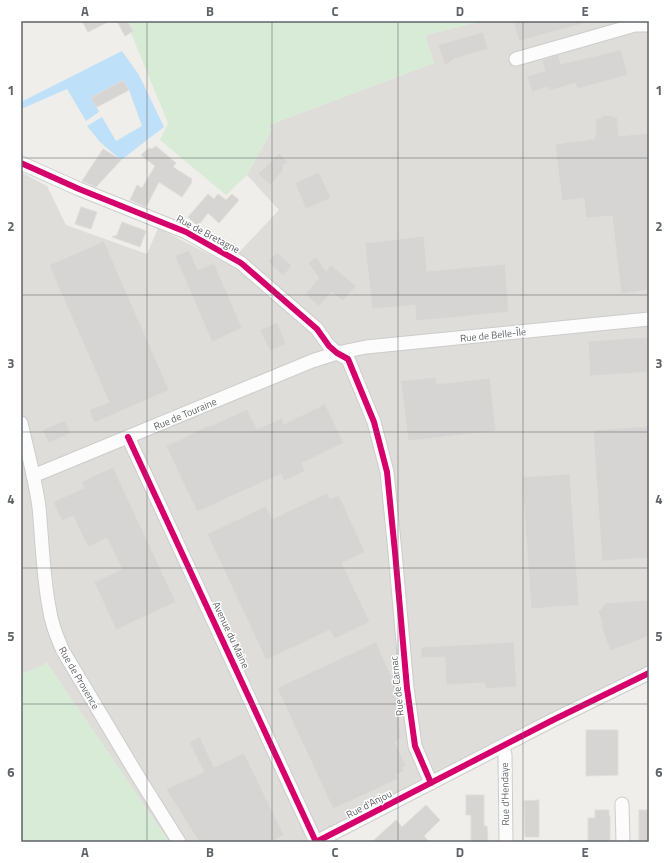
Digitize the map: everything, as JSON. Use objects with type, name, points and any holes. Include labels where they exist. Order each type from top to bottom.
[{"type":"street","points":[[516,59],[631,23],[649,25]]},
{"type":"street","name":"Rue de Bretagne","points":[[21,163],[79,190],[186,232],[241,263],[317,329],[328,346],[337,353]]},
{"type":"street","name":"Rue de Belle-Île","points":[[337,353],[366,347],[649,319]]},
{"type":"street","name":"Rue de Touraine","points":[[34,476],[312,361],[337,353]]},
{"type":"street","name":"Rue de Carnac","points":[[337,353],[348,359],[374,422],[387,472],[407,688],[414,746],[431,783]]},
{"type":"street","name":"Rue de Provence","points":[[21,423],[34,476],[49,608],[54,630],[63,651],[179,842]]},
{"type":"street","name":"Avenue du Maine","points":[[128,437],[316,842]]},
{"type":"street","points":[[431,783],[553,720],[649,673]]},
{"type":"street","name":"Rue d'Hendaye","points":[[503,746],[505,755],[506,842]]},
{"type":"street","name":"Rue d'Anjou","points":[[316,842],[431,783]]},
{"type":"street","points":[[622,804],[623,842]]},
{"type":"shaded area","points":[[483,21],[649,21],[649,678],[325,842],[169,842],[47,663],[21,675],[21,172],[47,186],[66,225],[147,254],[158,228],[228,264],[279,210],[247,175],[271,131],[269,125],[434,63],[425,35]]},
{"type":"green space","points":[[126,21],[483,21],[425,35],[434,63],[269,125],[271,131],[247,175],[226,195],[160,140],[168,123]]},
{"type":"green space","points":[[47,663],[169,842],[21,842],[21,675]]},
{"type":"water","points":[[122,51],[139,75],[164,127],[121,160],[100,142],[87,126],[102,117],[116,141],[142,126],[129,90],[123,80],[92,97],[99,112],[86,121],[67,89],[21,109],[21,102]]},
{"type":"building","points":[[82,21],[110,21],[88,32]]},
{"type":"building","points":[[117,21],[127,21],[133,31],[125,36]]},
{"type":"building","points":[[513,21],[582,21],[582,24],[519,41]]},
{"type":"building","points":[[483,32],[488,49],[454,59],[445,66],[438,45]]},
{"type":"building","points":[[621,50],[628,75],[577,89],[575,83],[549,91],[548,87],[532,92],[527,76],[545,71],[542,60],[558,55],[561,64]]},
{"type":"building","points":[[123,80],[129,90],[97,107],[91,98]]},
{"type":"building","points":[[612,115],[612,117],[617,117],[619,136],[649,133],[649,290],[621,294],[612,216],[586,218],[584,198],[562,201],[555,144],[594,139],[596,132],[595,119],[601,118],[601,116]]},
{"type":"building","points":[[156,146],[176,163],[173,167],[192,179],[192,182],[182,197],[159,182],[146,207],[130,200],[137,185],[142,188],[155,166],[141,155],[149,148],[152,149]]},
{"type":"building","points":[[103,149],[121,160],[96,187],[82,181]]},
{"type":"building","points":[[279,153],[288,162],[283,166],[283,171],[270,185],[258,174]]},
{"type":"building","points":[[319,172],[331,198],[306,209],[295,183]]},
{"type":"building","points":[[208,194],[214,199],[218,194],[226,200],[232,194],[239,200],[219,223],[208,213],[198,226],[188,217]]},
{"type":"building","points":[[81,207],[97,212],[91,229],[75,224]]},
{"type":"building","points":[[122,222],[146,231],[140,247],[112,237],[117,235]]},
{"type":"building","points":[[424,236],[427,271],[505,264],[509,312],[416,321],[415,305],[372,309],[365,243]]},
{"type":"building","points":[[104,241],[169,390],[94,423],[89,410],[109,402],[49,265]]},
{"type":"building","points":[[189,250],[198,270],[214,263],[242,328],[212,342],[175,256]]},
{"type":"building","points":[[277,252],[292,266],[283,276],[268,261]]},
{"type":"building","points":[[316,257],[326,271],[331,265],[356,286],[343,301],[332,292],[319,306],[305,294],[319,278],[308,263]]},
{"type":"building","points":[[277,322],[286,344],[270,351],[260,330]]},
{"type":"building","points":[[649,337],[649,372],[590,376],[588,341]]},
{"type":"building","points":[[436,377],[437,384],[490,378],[496,431],[408,441],[401,381]]},
{"type":"building","points":[[325,404],[344,443],[302,463],[305,471],[284,481],[281,474],[197,512],[166,446],[247,409],[257,429],[282,418],[284,424]]},
{"type":"building","points":[[65,420],[71,433],[49,443],[42,430]]},
{"type":"building","points":[[649,426],[649,558],[602,561],[593,430]]},
{"type":"building","points":[[113,467],[176,602],[116,630],[94,582],[122,569],[107,538],[88,547],[73,516],[62,521],[53,502],[84,488],[81,482]]},
{"type":"building","points":[[570,474],[579,605],[531,609],[522,477]]},
{"type":"building","points":[[327,493],[330,499],[339,495],[365,552],[342,563],[370,622],[334,639],[330,630],[266,660],[207,534],[266,506],[272,519]]},
{"type":"building","points":[[649,600],[649,636],[610,651],[601,625],[603,624],[598,612],[606,603]]},
{"type":"building","points":[[376,642],[396,686],[401,738],[395,742],[406,766],[402,767],[404,771],[396,775],[398,779],[333,809],[277,688]]},
{"type":"building","points":[[514,642],[517,687],[486,689],[485,683],[446,685],[445,657],[421,658],[421,647]]},
{"type":"building","points":[[586,730],[618,730],[618,775],[586,776]]},
{"type":"building","points":[[200,737],[214,767],[244,753],[284,835],[270,842],[199,842],[166,789],[204,772],[189,742]]},
{"type":"building","points":[[466,795],[484,795],[484,826],[487,826],[488,842],[471,842],[471,815],[466,815]]},
{"type":"building","points":[[539,800],[539,837],[525,837],[524,801]]},
{"type":"building","points":[[426,805],[440,820],[424,836],[429,842],[372,842],[396,820],[402,827]]},
{"type":"building","points":[[595,810],[609,810],[610,842],[588,842],[588,818],[595,818]]},
{"type":"building","points":[[639,810],[649,810],[649,842],[639,842]]},
{"type":"cycle path","points":[[21,163],[79,189],[186,232],[241,263],[317,329],[329,346],[337,353],[348,359],[374,422],[387,472],[407,688],[415,746],[431,783]]},
{"type":"cycle path","points":[[128,437],[316,842],[553,720],[649,673]]}]
